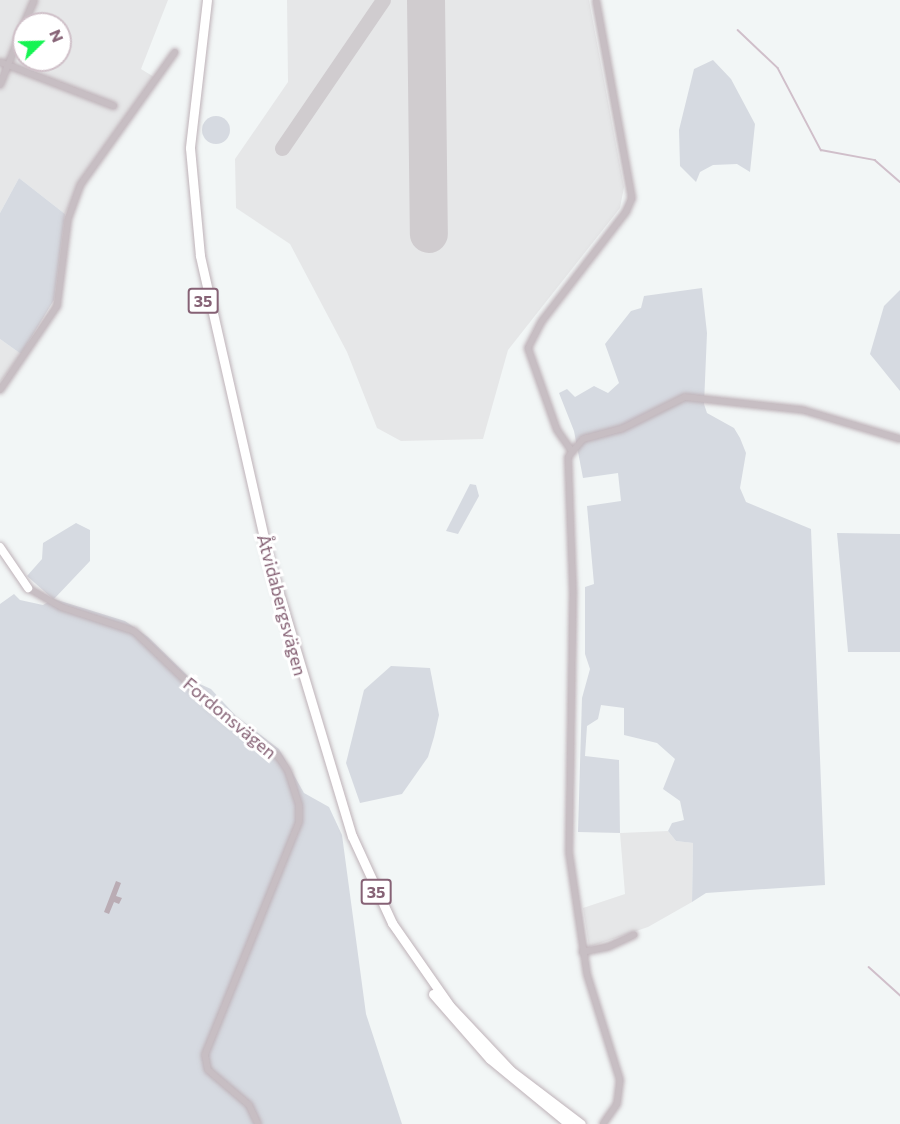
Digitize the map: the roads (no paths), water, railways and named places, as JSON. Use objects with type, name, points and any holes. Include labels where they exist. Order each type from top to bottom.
[{"type":"main road","name":"Åtvidabergsvägen","points":[[202,0],[185,126],[190,229],[250,510],[339,814],[388,926],[444,1010],[506,1074],[569,1124]]},
{"type":"main road","name":"Åtvidabergsvägen","points":[[207,0],[191,127],[199,247],[269,560],[344,812],[379,898],[430,981],[502,1062],[581,1124]]},
{"type":"street","points":[[572,450],[557,430],[528,348],[542,321],[626,212],[632,198],[596,0]]},
{"type":"street","points":[[0,390],[57,306],[68,219],[81,184],[175,52]]},
{"type":"street","points":[[0,85],[12,55]]},
{"type":"street","points":[[0,62],[114,106]]},
{"type":"street","points":[[603,1124],[617,1104],[620,1080],[582,952],[569,852],[573,561],[566,475],[572,450],[590,435],[621,429],[685,397],[803,410],[900,439]]},
{"type":"street","name":"Fordonsvägen","points":[[0,547],[28,588],[61,607],[134,631],[214,708],[278,756],[288,771],[299,805],[299,822],[205,1055],[208,1070],[249,1105],[258,1124]]},
{"type":"street","points":[[582,952],[608,947],[634,935]]},
{"type":"waterway","points":[[738,30],[778,68],[821,150],[875,160],[900,182]]},
{"type":"waterway","points":[[869,967],[900,995]]}]
